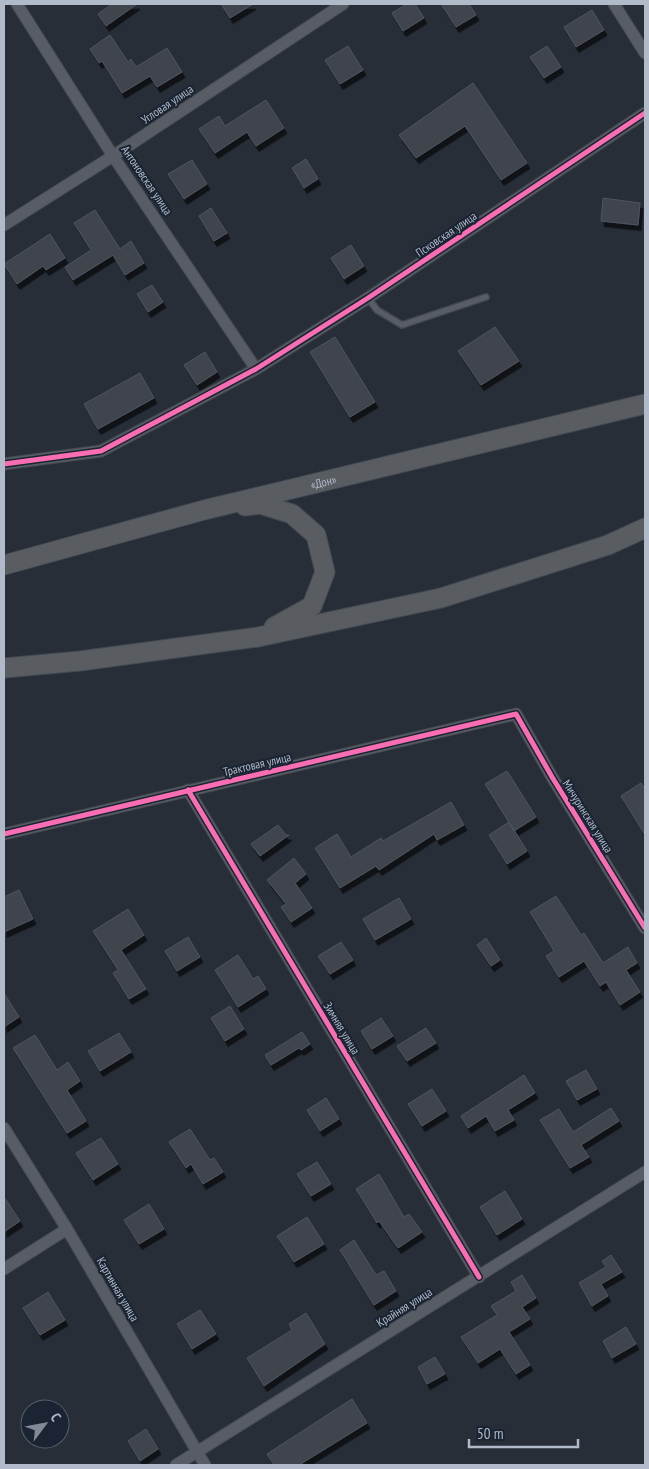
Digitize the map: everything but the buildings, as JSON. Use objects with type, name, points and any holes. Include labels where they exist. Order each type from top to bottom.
[{"type":"highway","name":"«Дон»","points":[[4,566],[204,510],[645,404]]},
{"type":"highway","points":[[204,510],[260,504],[292,514],[316,535],[324,572],[312,606],[258,637]]},
{"type":"highway","points":[[4,668],[80,661],[258,637],[441,598],[608,545],[645,528]]},
{"type":"street","name":"Антоновская улица","points":[[17,4],[113,156],[256,369]]},
{"type":"street","name":"Угловая улица","points":[[4,224],[113,156],[343,4]]},
{"type":"street","points":[[614,4],[645,53]]},
{"type":"street","name":"Псковская улица","points":[[4,464],[101,451],[256,369],[368,298],[645,113]]},
{"type":"street","name":"Трактовая улица","points":[[4,834],[516,714]]},
{"type":"street","name":"Мичуринская улица","points":[[516,714],[552,778],[645,928]]},
{"type":"street","name":"Зимняя улица","points":[[188,790],[479,1277]]},
{"type":"street","name":"Картинная улица","points":[[4,1128],[67,1229],[205,1465]]},
{"type":"street","name":"Крайняя улица","points":[[176,1465],[645,1172]]},
{"type":"street","points":[[4,1269],[67,1229]]},
{"type":"lane","points":[[368,298],[377,310],[402,325],[486,296]]},
{"type":"cycle path","points":[[4,464],[101,451],[256,369],[368,298],[645,113]]},
{"type":"cycle path","points":[[4,834],[516,714],[552,777],[645,928]]},
{"type":"cycle path","points":[[188,790],[479,1277]]}]
